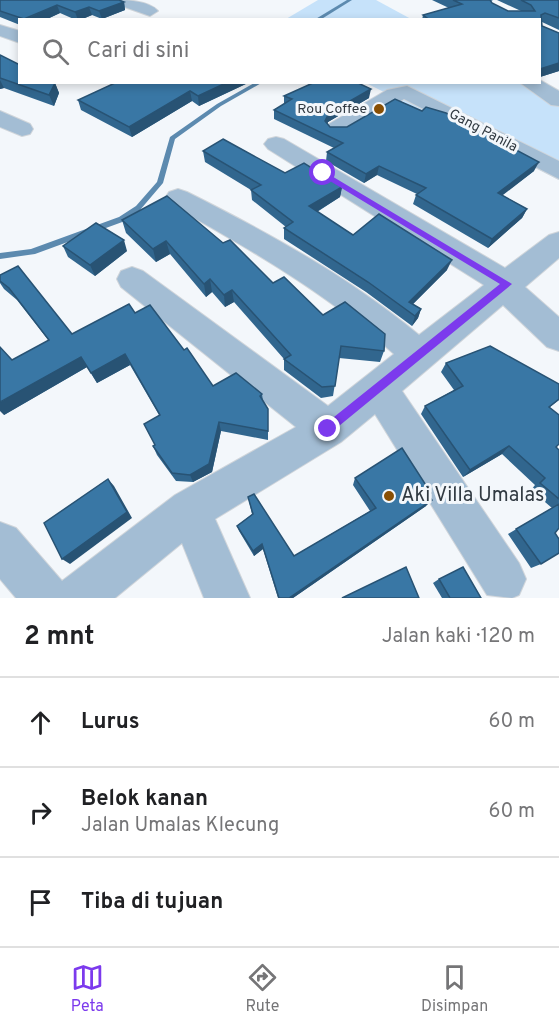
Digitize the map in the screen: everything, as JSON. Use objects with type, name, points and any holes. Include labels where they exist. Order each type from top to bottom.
[{"type":"street","points":[[119,0],[150,11]]},
{"type":"street","points":[[0,30],[18,37]]},
{"type":"street","points":[[532,84],[559,100]]},
{"type":"street","name":"Gang Panila","points":[[337,129],[394,94],[407,92],[559,171]]},
{"type":"street","points":[[0,118],[22,129]]},
{"type":"street","points":[[276,144],[506,285],[559,338]]},
{"type":"street","points":[[178,198],[242,232],[347,296],[383,323],[419,355]]},
{"type":"street","points":[[78,598],[190,510],[328,429],[559,242]]},
{"type":"street","points":[[132,279],[328,429]]},
{"type":"street","points":[[379,388],[503,579]]},
{"type":"street","points":[[190,510],[227,598]]},
{"type":"street","points":[[0,544],[46,598]]},
{"type":"shaded area","points":[[318,0],[376,0],[409,18],[288,18]]},
{"type":"shaded area","points":[[368,84],[528,84],[559,100],[559,180]]},
{"type":"building","points":[[0,0],[119,0],[124,2],[99,11],[89,7],[75,12],[57,5],[26,18],[0,11]]},
{"type":"building","points":[[453,0],[490,0],[508,11],[535,11],[531,5],[521,0],[559,0],[559,18],[545,13],[541,15],[542,26],[559,33],[559,63],[541,69],[541,18],[427,18],[423,15],[462,4]]},
{"type":"building","points":[[0,55],[18,64],[18,84],[54,84],[49,95],[0,78]]},
{"type":"building","points":[[113,84],[224,84],[198,96],[190,91],[129,127],[78,100]]},
{"type":"building","points":[[311,84],[360,84],[371,89],[329,113],[325,121],[330,127],[347,127],[395,99],[422,111],[426,107],[446,113],[539,162],[498,193],[527,209],[492,239],[416,195],[426,188],[379,166],[366,174],[327,152],[343,143],[274,110],[292,99],[284,96]]},
{"type":"building","points":[[223,139],[285,173],[304,163],[342,187],[309,206],[353,235],[379,214],[452,260],[409,302],[421,309],[415,316],[368,282],[284,228],[293,222],[251,190],[261,185],[203,151]]},
{"type":"building","points":[[167,196],[223,243],[230,240],[273,283],[284,277],[323,315],[345,302],[385,334],[384,351],[341,346],[335,386],[322,387],[284,359],[291,355],[232,290],[224,295],[210,279],[204,284],[166,241],[153,249],[122,220]]},
{"type":"building","points":[[96,223],[124,240],[90,265],[63,246]]},
{"type":"building","points":[[18,266],[72,334],[129,304],[135,313],[150,305],[184,350],[187,348],[213,386],[236,373],[262,394],[260,396],[268,409],[268,431],[219,422],[209,464],[190,475],[172,473],[153,446],[155,445],[144,424],[160,415],[125,354],[91,373],[81,357],[0,402],[0,347],[12,360],[49,340],[9,288],[0,281],[0,275]]},
{"type":"building","points":[[490,346],[559,384],[559,399],[549,407],[559,415],[559,444],[556,447],[559,450],[559,499],[540,483],[545,478],[509,446],[470,470],[425,406],[463,386],[446,363]]},
{"type":"building","points":[[402,448],[431,493],[428,495],[432,500],[289,598],[279,598],[262,544],[253,551],[237,526],[253,514],[248,497],[254,494],[294,556],[376,508],[355,478]]},
{"type":"building","points":[[108,479],[127,512],[62,559],[44,523]]},
{"type":"building","points":[[559,504],[559,528],[555,533],[559,539],[559,553],[541,564],[516,529]]},
{"type":"building","points":[[406,567],[419,598],[342,598]]},
{"type":"building","points":[[463,567],[481,598],[450,598],[439,579]]},
{"type":"waterway","points":[[319,18],[350,0]]},
{"type":"waterway","points":[[0,256],[32,252],[122,219],[138,208],[160,183],[172,138],[219,105],[257,84]]},
{"type":"place","name":"Rou Coffee","points":[[379,109]]},
{"type":"place","name":"Aki Villa Umalas","points":[[389,496]]},
{"type":"route","points":[[323,173],[507,284],[328,429]]}]
